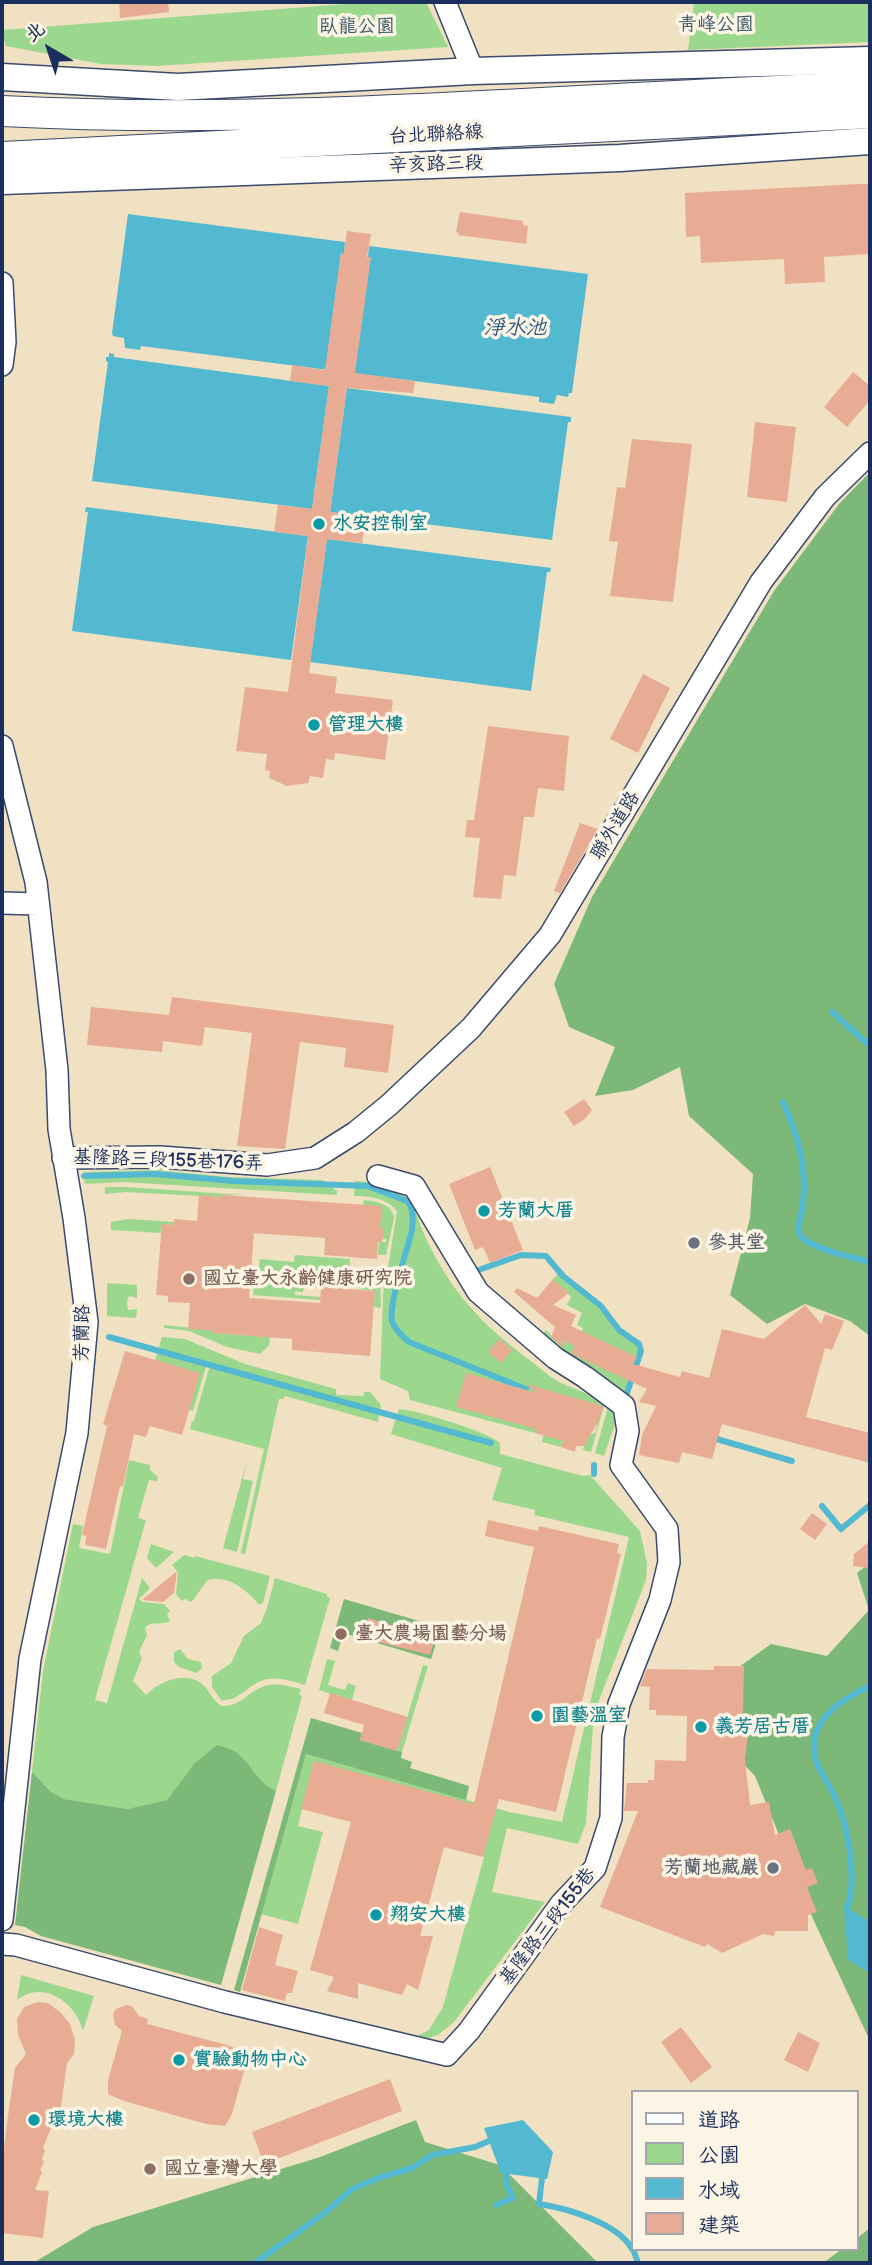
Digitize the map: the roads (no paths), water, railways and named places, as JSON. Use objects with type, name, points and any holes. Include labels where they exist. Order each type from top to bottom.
[{"type":"highway","name":"台北聯絡線","points":[[2,157],[781,103],[870,87]]},
{"type":"highway","name":"台北聯絡線","points":[[2,111],[198,115],[505,106],[781,103],[870,113]]},
{"type":"main road","points":[[2,77],[178,87],[472,71],[870,60]]},
{"type":"main road","name":"辛亥路三段","points":[[2,181],[620,158],[870,141]]},
{"type":"street","points":[[445,2],[472,71]]},
{"type":"street","points":[[2,283],[5,342],[2,365]]},
{"type":"street","name":"聯外道路","points":[[315,1158],[356,1132],[389,1105],[471,1028],[550,935],[761,582],[825,497],[870,453]]},
{"type":"street","name":"芳蘭路","points":[[2,746],[34,869],[57,1070],[58,1119],[87,1322],[77,1433],[30,1659],[2,1920]]},
{"type":"street","points":[[2,903],[38,904]]},
{"type":"street","name":"基隆路三段155巷176弄","points":[[63,1158],[160,1157],[267,1165],[315,1158]]},
{"type":"street","name":"基隆路三段155巷","points":[[2,1944],[16,1945],[293,2019],[447,2055],[469,2031],[561,1904],[595,1868],[611,1818],[613,1737],[619,1704],[660,1600],[669,1562],[667,1530],[621,1465],[628,1431],[624,1406],[555,1358],[478,1292],[414,1186],[378,1176]]},
{"type":"water","points":[[128,214],[345,242],[344,254],[341,254],[327,358],[328,370],[141,346],[140,350],[125,348],[124,338],[113,336],[112,333]]},
{"type":"water","name":"淨水池","points":[[369,246],[588,274],[572,393],[569,393],[568,397],[557,395],[554,404],[539,402],[539,397],[352,373],[370,257]]},
{"type":"water","points":[[109,353],[114,354],[114,357],[329,386],[312,509],[92,481],[108,362],[106,357],[109,357]]},
{"type":"water","points":[[347,388],[571,417],[571,422],[568,422],[552,540],[330,512]]},
{"type":"water","points":[[86,507],[308,536],[291,660],[72,631],[88,512],[85,512]]},
{"type":"water","points":[[327,539],[551,568],[550,572],[547,572],[531,691],[310,662]]},
{"type":"water","points":[[844,1905],[870,1922],[870,1973],[848,1960]]},
{"type":"water","points":[[523,2120],[553,2152],[547,2179],[501,2173],[484,2128]]},
{"type":"waterway","points":[[832,1012],[870,1046]]},
{"type":"waterway","points":[[783,1102],[797,1139],[804,1176],[803,1207],[798,1228],[800,1235],[804,1240],[821,1248],[870,1262]]},
{"type":"waterway","points":[[84,1176],[155,1174],[233,1181],[368,1186],[407,1201],[412,1211],[412,1230],[393,1303],[392,1321],[395,1327],[409,1342],[526,1389]]},
{"type":"waterway","points":[[473,1272],[521,1255],[546,1256],[563,1276],[601,1306],[619,1330],[639,1344],[641,1351],[626,1396]]},
{"type":"waterway","points":[[109,1337],[491,1443]]},
{"type":"waterway","points":[[710,1437],[792,1461]]},
{"type":"waterway","points":[[594,1465],[594,1474]]},
{"type":"waterway","points":[[822,1506],[841,1529],[870,1505]]},
{"type":"waterway","points":[[848,1906],[852,1880],[850,1850],[839,1807],[816,1761],[815,1735],[827,1714],[847,1698],[870,1686]]},
{"type":"waterway","points":[[870,1740],[870,1751]]},
{"type":"waterway","points":[[255,2263],[326,2212],[352,2189],[412,2168],[432,2155],[475,2147],[489,2141]]},
{"type":"waterway","points":[[496,2205],[513,2198],[507,2186],[506,2174]]},
{"type":"waterway","points":[[542,2178],[539,2204],[577,2213],[604,2224],[630,2246]]},
{"type":"waterway","points":[[634,2251],[638,2263]]},
{"type":"place","name":"水安控制室","points":[[319,524]]},
{"type":"place","name":"管理大樓","points":[[314,725]]},
{"type":"place","name":"芳蘭大厝","points":[[484,1211]]},
{"type":"place","name":"參其堂","points":[[694,1243]]},
{"type":"place","name":"國立臺大永齡健康研究院","points":[[189,1279]]},
{"type":"place","name":"臺大農場園藝分場","points":[[341,1634]]},
{"type":"place","name":"園藝溫室","points":[[537,1716]]},
{"type":"place","name":"義芳居古厝","points":[[701,1727]]},
{"type":"place","name":"芳蘭地藏巖","points":[[773,1868]]},
{"type":"place","name":"翔安大樓","points":[[376,1915]]},
{"type":"place","name":"實驗動物中心","points":[[179,2060]]},
{"type":"place","name":"環境大樓","points":[[34,2120]]},
{"type":"place","name":"國立臺灣大學","points":[[150,2169]]},
{"type":"park label","name":"青峰公園","points":[[716,25]]},
{"type":"park label","name":"臥龍公園","points":[[357,27]]}]
